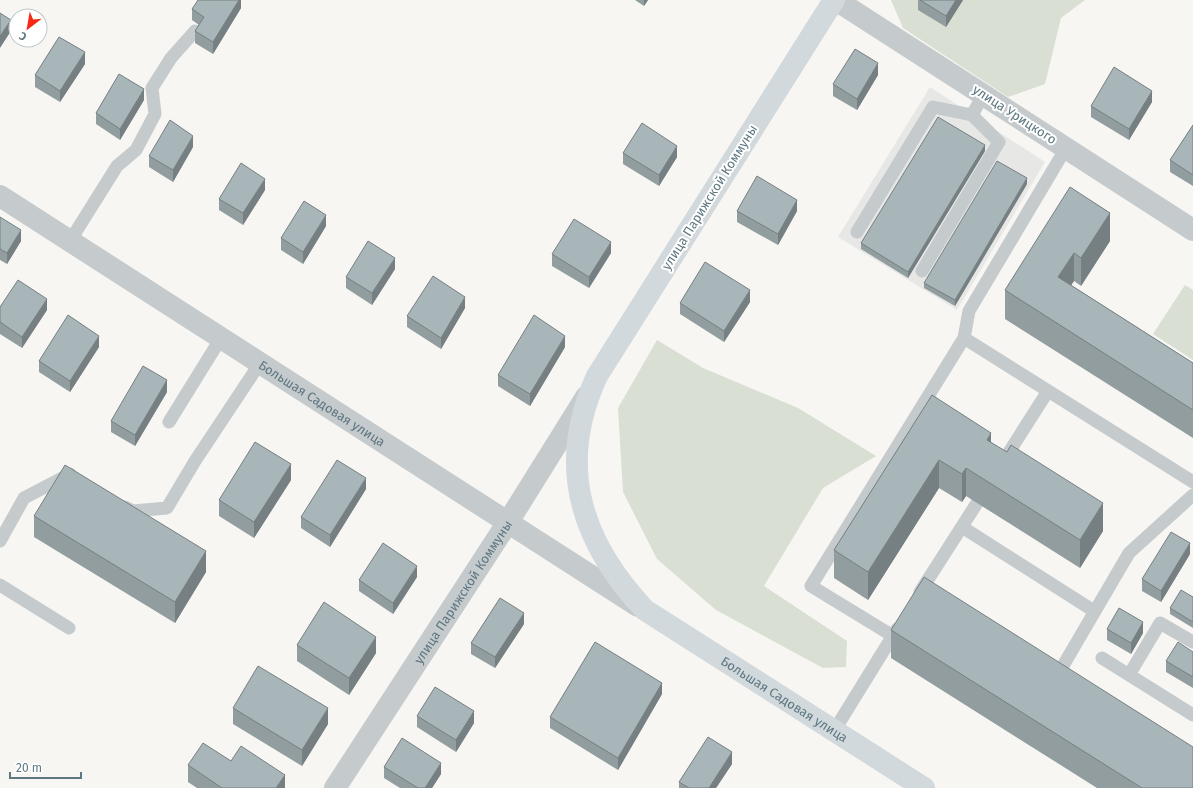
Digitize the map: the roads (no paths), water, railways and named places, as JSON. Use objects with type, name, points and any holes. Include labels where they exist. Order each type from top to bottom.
[{"type":"highway","name":"улица Парижской Коммуны","points":[[582,505],[576,475],[576,444],[582,414],[588,395],[607,358],[835,0]]},
{"type":"highway","name":"Большая Садовая улица","points":[[582,505],[604,556],[630,594],[645,610],[924,788]]},
{"type":"street","name":"улица Урицкого","points":[[835,0],[984,94],[1193,230]]},
{"type":"street","name":"Большая Садовая улица","points":[[0,196],[645,610]]},
{"type":"street","name":"улица Парижской Коммуны","points":[[335,788],[508,522],[588,395]]},
{"type":"lane","points":[[70,241],[118,166],[136,150],[155,114],[152,88],[171,58],[195,30]]},
{"type":"lane","points":[[972,115],[984,94]]},
{"type":"lane","points":[[857,232],[933,107],[972,115],[999,142],[922,270]]},
{"type":"lane","points":[[893,636],[811,586],[964,338],[969,311],[1066,148]]},
{"type":"lane","points":[[169,422],[221,338]]},
{"type":"lane","points":[[964,338],[1193,482]]},
{"type":"lane","points":[[114,500],[133,511],[168,508],[195,461],[260,363]]},
{"type":"lane","points":[[996,474],[1048,391]]},
{"type":"lane","points":[[0,541],[24,498],[70,474],[82,481]]},
{"type":"lane","points":[[1044,668],[1057,676],[1129,552],[1193,495]]},
{"type":"lane","points":[[912,605],[977,503]]},
{"type":"lane","points":[[962,527],[1094,611]]},
{"type":"lane","points":[[0,585],[69,628]]},
{"type":"lane","points":[[920,592],[933,600]]},
{"type":"lane","points":[[834,731],[905,617]]},
{"type":"lane","points":[[1128,675],[1160,623],[1193,642]]},
{"type":"lane","points":[[1102,658],[1193,715]]}]
